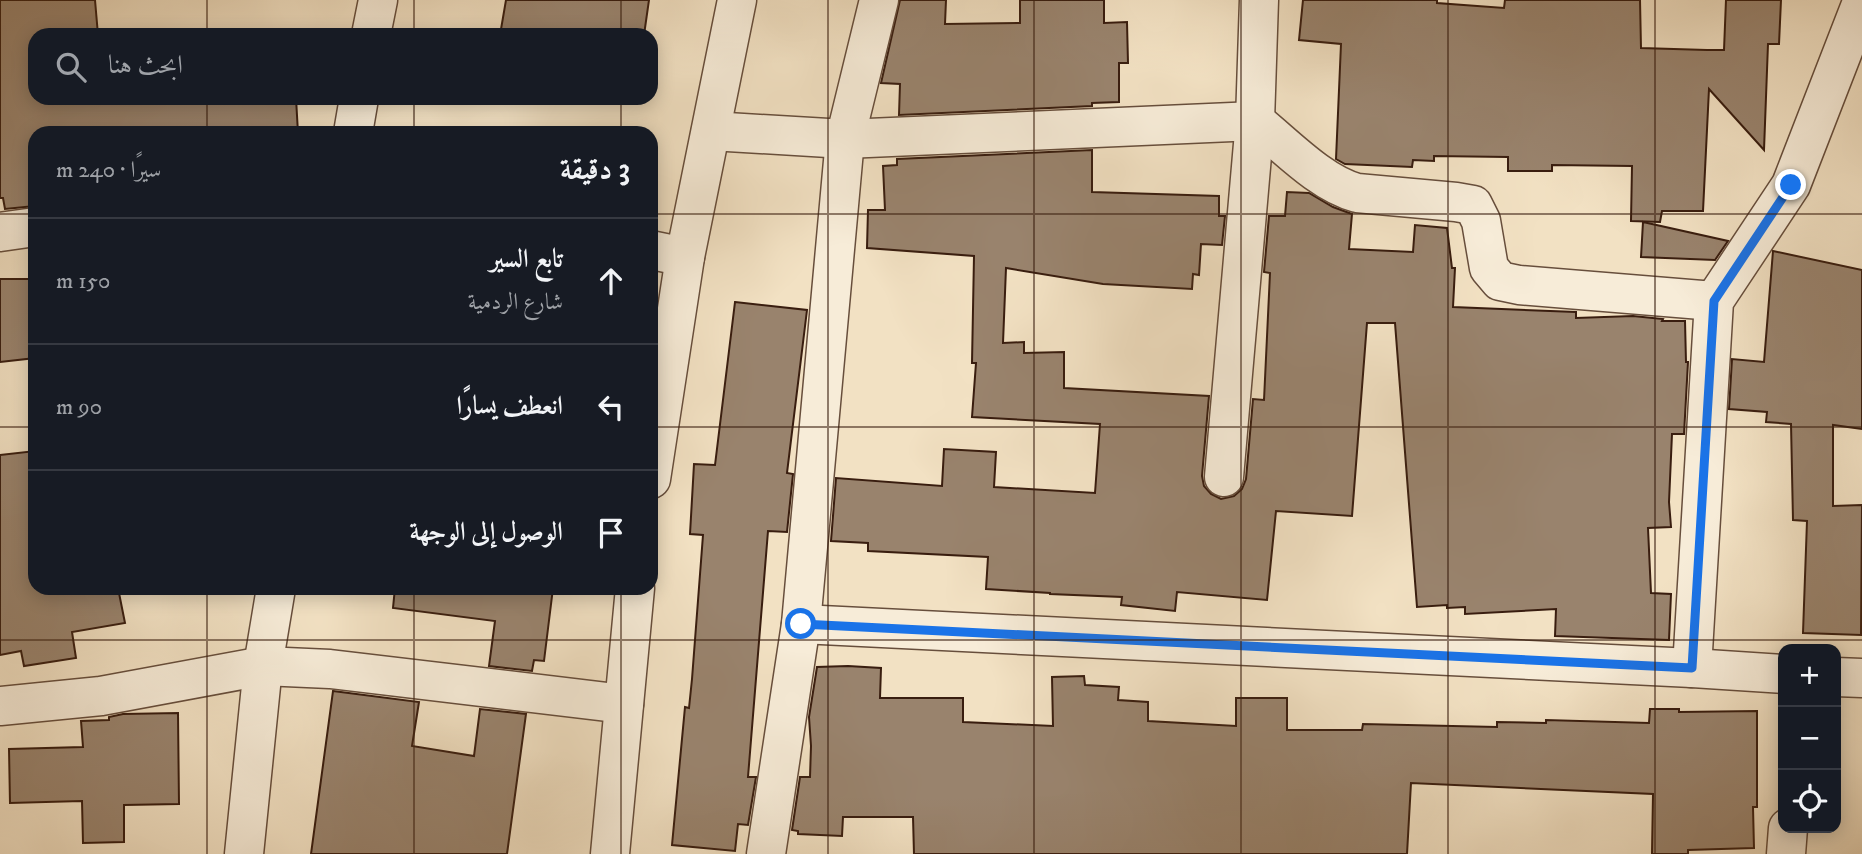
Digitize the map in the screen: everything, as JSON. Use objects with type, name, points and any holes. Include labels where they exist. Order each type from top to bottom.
[{"type":"street","points":[[372,28],[378,0]]},
{"type":"street","points":[[658,386],[668,253],[710,131],[737,0]]},
{"type":"street","points":[[766,854],[801,624],[845,139],[878,0]]},
{"type":"street","points":[[1224,477],[1255,121],[1259,0]]},
{"type":"street","points":[[1692,668],[1714,301],[1791,185],[1862,2]]},
{"type":"street","points":[[354,126],[358,105]]},
{"type":"street","points":[[710,131],[845,139],[1255,121],[1330,182],[1345,189],[1473,205],[1480,221],[1489,268],[1500,282],[1714,301]]},
{"type":"street","points":[[0,232],[28,228]]},
{"type":"street","points":[[244,854],[263,666],[275,595]]},
{"type":"street","points":[[610,854],[634,595]]},
{"type":"street","points":[[801,624],[1778,674]]},
{"type":"street","points":[[0,706],[101,696],[263,666],[330,669],[624,704]]},
{"type":"street","points":[[1841,677],[1862,678]]},
{"type":"street","points":[[1786,854],[1788,833]]},
{"type":"building","points":[[0,0],[95,0],[97,28],[28,28],[28,105],[296,105],[298,126],[28,126],[28,207],[5,209],[3,198],[0,198]]},
{"type":"building","points":[[506,0],[649,0],[645,28],[501,28]]},
{"type":"building","points":[[900,0],[946,0],[945,24],[1020,23],[1020,0],[1104,0],[1104,23],[1127,22],[1128,63],[1119,63],[1119,102],[1092,103],[1092,106],[899,115],[900,84],[881,83]]},
{"type":"building","points":[[1303,0],[1437,0],[1437,3],[1504,8],[1505,0],[1640,0],[1641,48],[1724,50],[1726,0],[1781,0],[1779,44],[1768,44],[1764,150],[1709,89],[1703,211],[1662,211],[1660,222],[1631,221],[1632,166],[1552,165],[1552,171],[1508,171],[1508,157],[1434,156],[1434,161],[1413,160],[1412,167],[1345,164],[1336,159],[1341,44],[1299,40]]},
{"type":"building","points":[[1092,150],[1092,192],[1219,196],[1219,216],[1225,216],[1222,245],[1201,244],[1199,275],[1193,274],[1192,289],[1103,284],[1006,268],[1003,343],[1024,342],[1024,353],[1064,352],[1064,388],[1209,396],[1202,476],[1204,486],[1211,494],[1221,499],[1234,496],[1242,489],[1246,479],[1253,399],[1264,400],[1270,273],[1264,272],[1269,216],[1285,216],[1287,192],[1309,193],[1352,214],[1349,249],[1413,252],[1415,225],[1447,228],[1452,268],[1455,268],[1453,307],[1576,312],[1576,318],[1633,316],[1663,319],[1662,321],[1685,321],[1688,362],[1684,434],[1672,434],[1669,502],[1671,527],[1648,528],[1651,593],[1671,594],[1669,640],[1555,636],[1556,609],[1465,614],[1465,607],[1417,607],[1395,323],[1367,323],[1352,516],[1276,511],[1267,600],[1177,592],[1175,611],[1121,605],[1122,597],[986,589],[988,557],[868,551],[868,543],[831,541],[836,478],[942,486],[944,449],[996,452],[994,487],[1095,493],[1100,424],[972,417],[976,363],[972,363],[974,256],[867,248],[868,210],[885,210],[883,166],[897,165],[897,159]]},
{"type":"building","points":[[1643,222],[1728,241],[1715,260],[1641,257]]},
{"type":"building","points":[[1773,251],[1862,270],[1862,429],[1833,425],[1833,506],[1862,505],[1861,635],[1803,633],[1807,521],[1793,520],[1791,424],[1766,422],[1767,412],[1729,409],[1732,359],[1764,362]]},
{"type":"building","points":[[0,279],[28,279],[28,359],[0,362]]},
{"type":"building","points":[[735,302],[807,310],[787,473],[793,474],[787,532],[768,531],[748,777],[756,777],[748,825],[738,824],[735,851],[672,845],[685,707],[689,708],[692,679],[703,535],[690,534],[694,464],[715,465]]},
{"type":"building","points":[[28,452],[28,595],[119,595],[125,623],[72,632],[76,658],[24,666],[21,651],[0,655],[0,455]]},
{"type":"building","points":[[394,595],[552,595],[544,661],[534,660],[532,671],[489,666],[495,621],[393,608]]},
{"type":"building","points":[[817,667],[881,668],[880,698],[963,698],[963,722],[1053,726],[1052,677],[1084,676],[1085,685],[1119,687],[1118,700],[1148,702],[1148,721],[1236,726],[1236,698],[1287,698],[1287,730],[1362,730],[1363,724],[1497,727],[1497,722],[1546,723],[1546,720],[1649,723],[1650,709],[1679,709],[1679,712],[1757,711],[1757,807],[1753,807],[1754,848],[1688,850],[1688,854],[1652,854],[1653,794],[1411,783],[1407,854],[914,854],[913,817],[843,817],[842,836],[798,834],[798,831],[792,830],[800,777],[810,777],[809,717]]},
{"type":"building","points":[[333,691],[419,702],[412,746],[474,756],[480,709],[526,714],[507,854],[311,854]]},
{"type":"building","points":[[178,713],[179,804],[124,805],[124,842],[83,843],[82,801],[10,803],[9,749],[83,747],[81,721],[109,720],[109,717],[123,714]]},
{"type":"route","points":[[801,624],[1692,668],[1714,301],[1791,185]]}]
